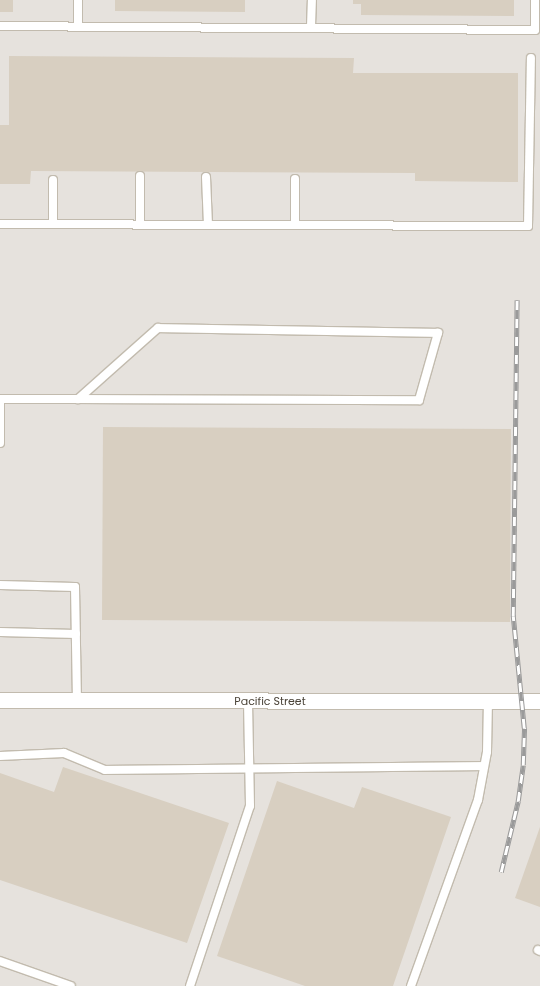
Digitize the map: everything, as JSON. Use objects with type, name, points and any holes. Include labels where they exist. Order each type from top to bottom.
[{"type":"street","name":"Pacific Street","points":[[0,700],[540,701]]},
{"type":"lane","points":[[78,0],[78,26]]},
{"type":"lane","points":[[311,26],[312,0]]},
{"type":"lane","points":[[0,26],[311,26],[535,30],[535,0]]},
{"type":"lane","points":[[0,224],[528,226],[531,58]]},
{"type":"lane","points":[[140,176],[140,225]]},
{"type":"lane","points":[[206,177],[208,225]]},
{"type":"lane","points":[[295,179],[295,225]]},
{"type":"lane","points":[[53,180],[53,224]]},
{"type":"lane","points":[[0,443],[1,399],[419,400],[438,334],[158,328],[78,399]]},
{"type":"lane","points":[[0,585],[75,587],[77,701]]},
{"type":"lane","points":[[0,632],[76,634]]},
{"type":"lane","points":[[190,986],[250,806],[248,701]]},
{"type":"lane","points":[[411,986],[478,800],[484,766],[488,701]]},
{"type":"lane","points":[[0,756],[64,753],[105,770],[484,766]]},
{"type":"lane","points":[[0,961],[71,986]]},
{"type":"shaded area","points":[[0,0],[540,0],[540,986],[0,986]]},
{"type":"building","points":[[0,0],[13,0],[13,12],[0,12]]},
{"type":"building","points":[[115,0],[245,0],[245,12],[115,11]]},
{"type":"building","points":[[353,0],[514,0],[514,16],[361,15],[361,4],[353,4]]},
{"type":"building","points":[[9,56],[354,58],[353,73],[518,73],[518,182],[415,181],[415,173],[31,171],[30,184],[0,184],[0,125],[9,125]]},
{"type":"building","points":[[103,427],[511,429],[510,622],[102,620]]},
{"type":"building","points":[[63,767],[229,823],[187,943],[0,880],[0,773],[54,792]]},
{"type":"building","points":[[277,781],[354,808],[362,787],[451,817],[393,986],[305,986],[217,956]]},
{"type":"building","points":[[540,827],[540,907],[515,898]]},
{"type":"railway","points":[[501,872],[518,801],[523,765],[524,728],[513,616],[517,300]]}]
